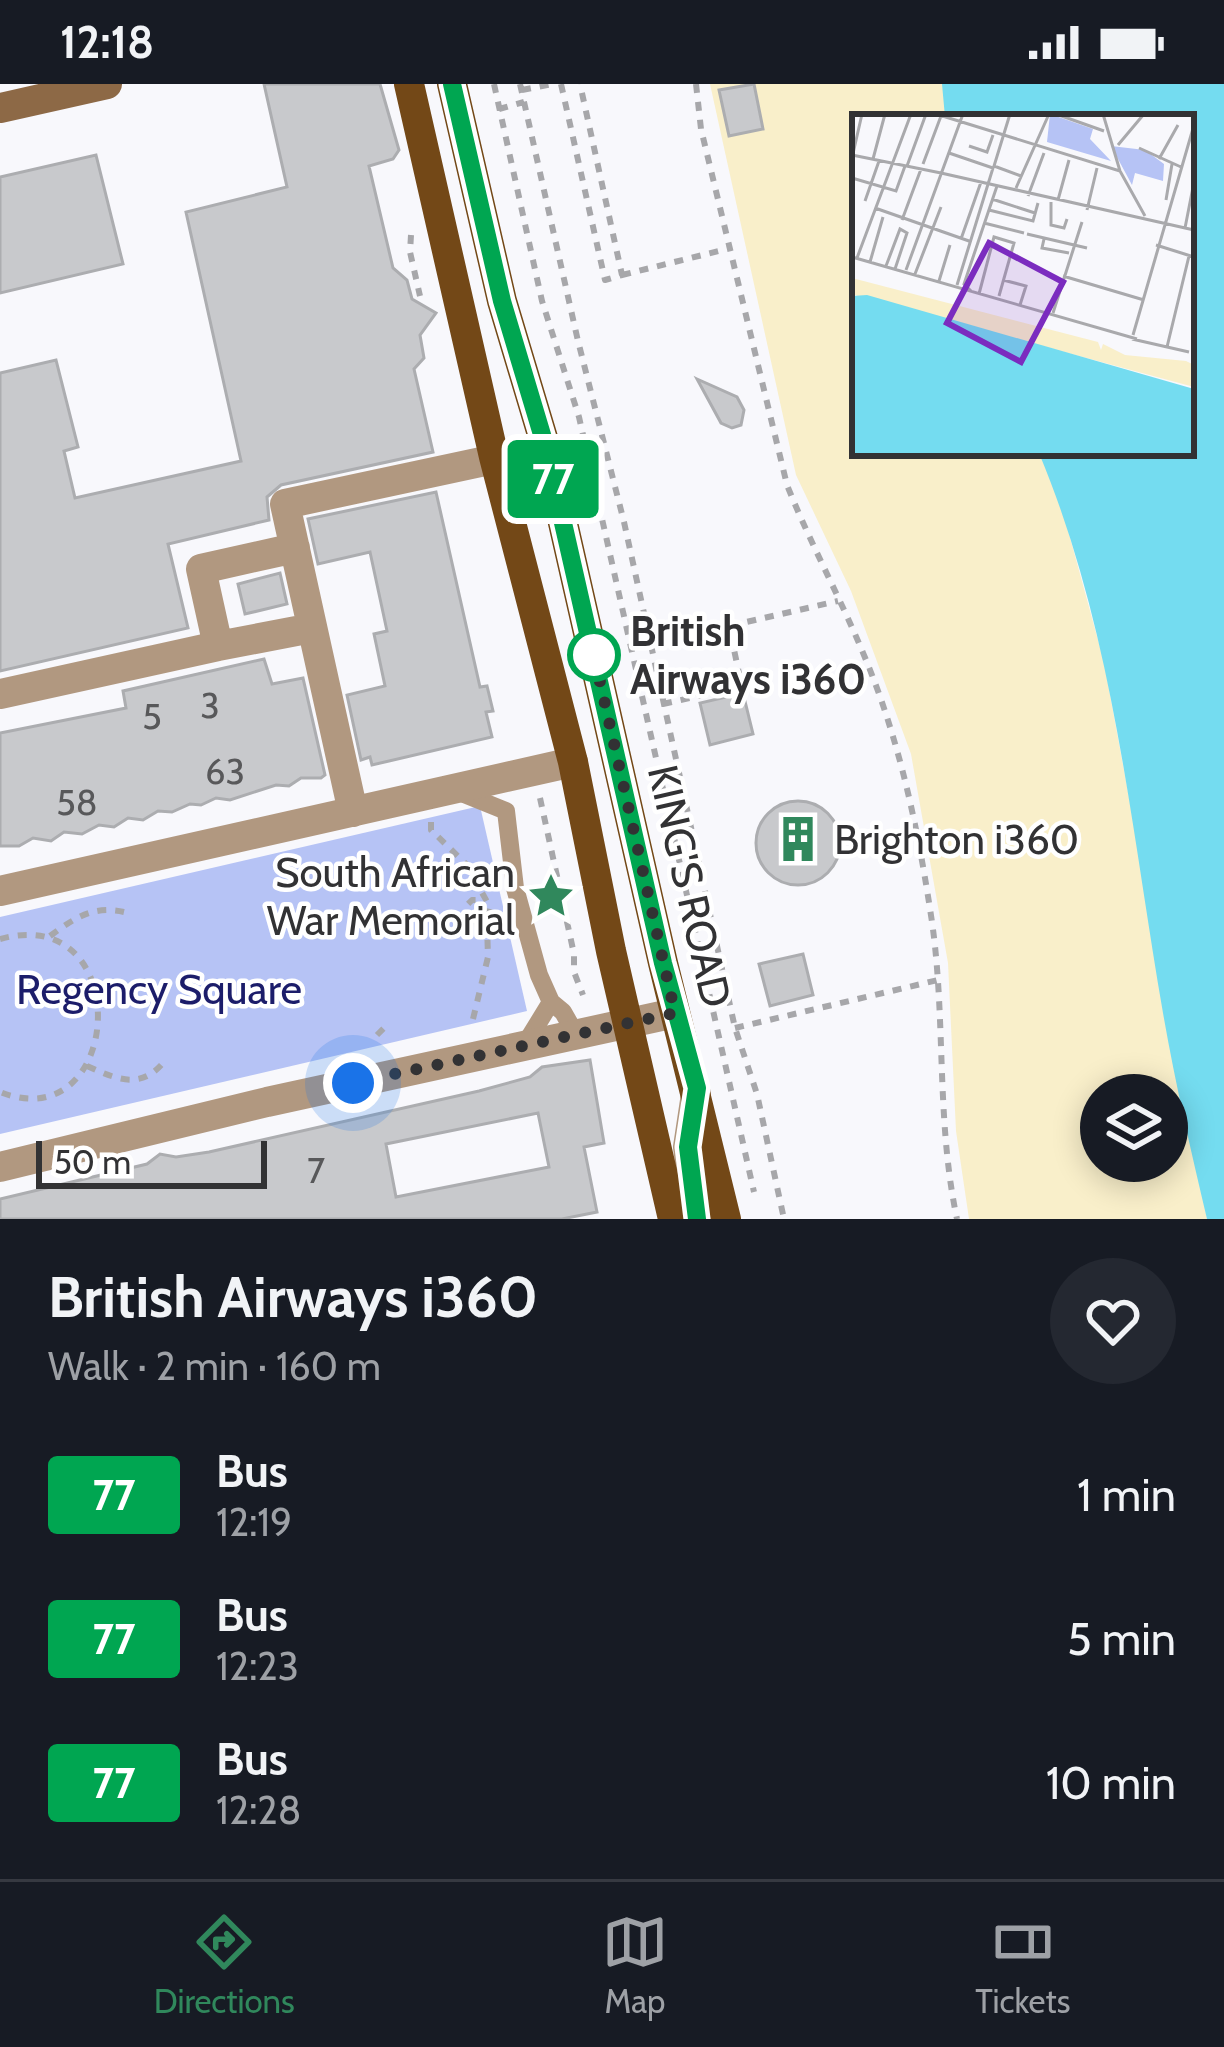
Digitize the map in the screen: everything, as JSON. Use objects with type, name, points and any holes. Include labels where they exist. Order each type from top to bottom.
[{"type":"main road","name":"KING'S ROAD","points":[[410,84],[494,457],[572,762],[673,1219]]},
{"type":"main road","name":"KING'S ROAD","points":[[452,84],[502,301],[546,448],[726,1219]]},
{"type":"street","points":[[0,108],[107,84]]},
{"type":"street","points":[[353,812],[285,504],[546,448]]},
{"type":"street","points":[[218,646],[201,569],[295,548]]},
{"type":"street","points":[[0,694],[312,628]]},
{"type":"street","points":[[0,891],[572,762]]},
{"type":"street","points":[[0,1167],[675,1013]]},
{"type":"street","points":[[697,1088],[688,1147],[697,1219]]},
{"type":"lane","points":[[450,790],[506,812],[515,888],[538,975],[550,1002],[563,1012],[575,1033]]},
{"type":"lane","points":[[524,1046],[550,1002]]},
{"type":"lane","points":[[0,1156],[84,1147]]},
{"type":"path","points":[[494,84],[542,301],[579,417],[755,1199]]},
{"type":"path","points":[[731,248],[604,280],[557,84],[521,87],[707,908],[735,1028],[757,1094],[784,1219]]},
{"type":"path","points":[[580,84],[622,275]]},
{"type":"path","points":[[696,84],[701,129],[788,485],[809,542],[868,663],[901,756],[931,910],[942,1115],[956,1219]]},
{"type":"path","points":[[479,113],[524,102]]},
{"type":"path","points":[[663,704],[699,696],[698,687],[740,678],[729,626],[840,601]]},
{"type":"path","points":[[537,770],[574,972]]},
{"type":"path","points":[[430,821],[431,830],[466,863],[490,907],[488,957],[473,1019]]},
{"type":"path","points":[[338,869],[352,874]]},
{"type":"path","points":[[483,900],[472,900],[464,913],[472,925],[487,922]]},
{"type":"path","points":[[0,939],[50,936],[81,914],[100,908],[128,913]]},
{"type":"path","points":[[691,911],[707,908]]},
{"type":"path","points":[[0,1091],[21,1097],[50,1094],[71,1084],[88,1066],[99,1029],[95,992],[82,963],[50,936]]},
{"type":"path","points":[[735,1028],[938,980]]},
{"type":"path","points":[[377,1035],[388,1024]]},
{"type":"path","points":[[88,1066],[111,1077],[138,1081],[163,1063]]},
{"type":"green space","name":"Regency Square","points":[[480,806],[527,1011],[0,1134],[0,917]]},
{"type":"sand","points":[[710,84],[972,84],[977,114],[852,114],[852,456],[1048,456],[1104,662],[1180,1074],[1080,1074],[1080,1182],[1188,1182],[1188,1116],[1207,1219],[969,1219],[956,1131],[948,963],[911,754],[851,591],[796,475]]},
{"type":"shaded area","points":[[942,84],[1224,84],[1224,1219],[1207,1219],[1188,1137],[1188,1074],[1175,1074],[1102,659],[1065,521],[1040,456],[1194,456],[1194,114],[945,114]]},
{"type":"building","points":[[264,84],[380,84],[399,150],[393,159],[369,166],[393,268],[407,280],[412,299],[436,313],[420,335],[424,358],[414,369],[433,452],[281,485],[267,497],[269,520],[168,544],[188,628],[0,671],[0,373],[56,360],[78,447],[64,451],[75,498],[241,461],[186,212],[287,187]]},
{"type":"building","points":[[754,84],[763,129],[729,136],[719,90]]},
{"type":"building","points":[[96,155],[123,264],[0,293],[0,177]]},
{"type":"building","points":[[697,379],[737,397],[744,410],[741,425],[732,428],[721,423]]},
{"type":"building","points":[[436,492],[480,687],[487,686],[493,711],[486,712],[492,737],[372,765],[370,757],[361,760],[347,695],[385,686],[374,634],[387,631],[370,552],[318,564],[308,519]]},
{"type":"building","points":[[280,573],[287,604],[245,614],[238,584]]},
{"type":"building","points":[[264,659],[272,684],[303,678],[325,775],[321,778],[301,778],[289,786],[276,785],[230,800],[216,798],[172,812],[158,811],[143,820],[128,818],[114,827],[99,825],[82,834],[64,832],[51,841],[33,838],[19,846],[0,846],[0,733],[126,708],[123,691]]},
{"type":"building","points":[[743,693],[753,734],[710,745],[700,703]]},
{"type":"building","name":"Brighton i360","points":[[798,801],[828,813],[840,843],[828,873],[798,885],[768,873],[756,843],[768,813]]},
{"type":"building","points":[[803,954],[813,995],[770,1006],[759,964]]},
{"type":"building","points":[[590,1060],[604,1143],[584,1147],[597,1212],[562,1219],[0,1219],[0,1199],[147,1164],[160,1154],[176,1157],[209,1152],[479,1091],[530,1077],[542,1067]],"holes":[[[538,1113],[549,1167],[396,1197],[386,1144]]]},
{"type":"bus line","name":"77","points":[[452,84],[502,301],[546,448],[663,963],[697,1088],[688,1147],[697,1219]]},
{"type":"place","name":"British Airways i360","points":[[594,655]]},
{"type":"place","name":"Brighton i360","points":[[798,839]]},
{"type":"place","name":"South African War Memorial","points":[[551,896]]},
{"type":"route","points":[[353,1083],[675,1013],[591,642],[594,655]]}]
